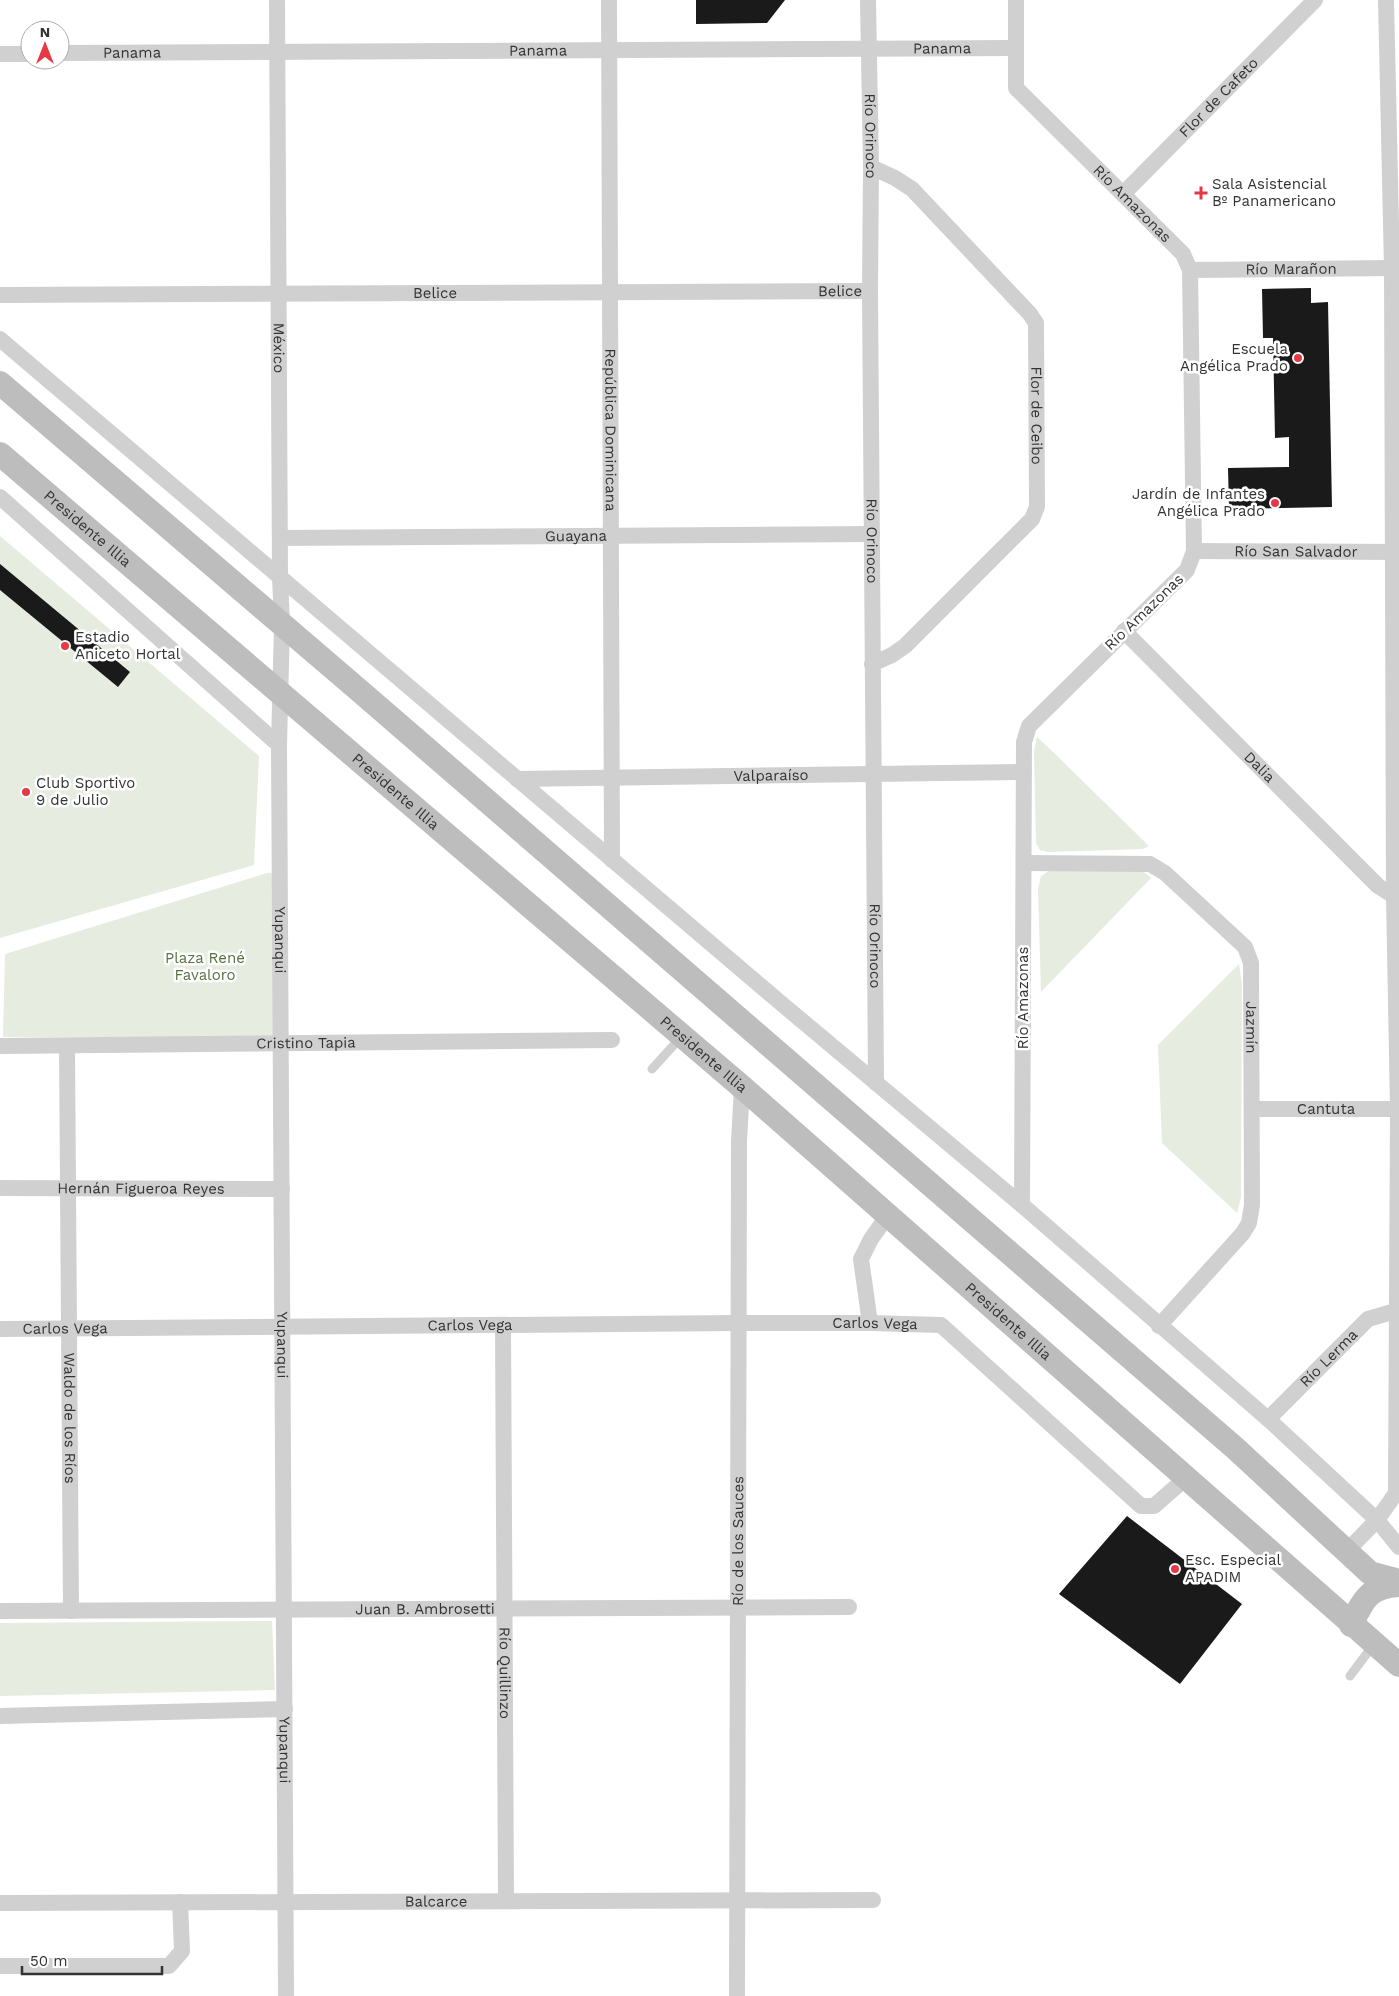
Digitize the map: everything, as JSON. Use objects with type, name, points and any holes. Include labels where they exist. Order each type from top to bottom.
[{"type":"main road","points":[[0,383],[282,624],[1220,1435],[1346,1552],[1370,1572],[1399,1583]]},
{"type":"main road","name":"Presidente Illia","points":[[0,454],[280,695],[742,1087],[1398,1664]]},
{"type":"main road","points":[[1352,1625],[1362,1602],[1373,1590],[1399,1583]]},
{"type":"street","name":"México","points":[[277,0],[280,577],[282,624],[280,695]]},
{"type":"street","name":"República Dominicana","points":[[609,0],[612,860]]},
{"type":"street","name":"Río Orinoco","points":[[868,0],[871,167],[872,664],[876,1083]]},
{"type":"street","name":"Río Amazonas","points":[[1016,0],[1016,88],[1183,254],[1190,270],[1194,551],[1187,570],[1029,726],[1024,742],[1022,1205]]},
{"type":"street","name":"Flor de Cafeto","points":[[1123,194],[1314,0]]},
{"type":"street","points":[[1346,1552],[1377,1520],[1396,1493],[1398,1109],[1396,308],[1392,268],[1386,0]]},
{"type":"street","name":"Panama","points":[[70,54],[868,47],[1016,48]]},
{"type":"street","points":[[0,54],[20,54]]},
{"type":"street","name":"Flor de Ceibo","points":[[871,167],[895,178],[912,190],[1030,314],[1036,323],[1037,497],[1037,507],[1032,519],[904,646],[892,655],[872,664]]},
{"type":"street","name":"Río Marañon","points":[[1190,270],[1392,268]]},
{"type":"street","name":"Belice","points":[[0,295],[870,291]]},
{"type":"street","points":[[0,339],[612,860],[1022,1205],[1268,1419],[1377,1520],[1399,1548]]},
{"type":"street","points":[[0,497],[279,744]]},
{"type":"street","name":"Guayana","points":[[280,538],[872,534]]},
{"type":"street","name":"Río San Salvador","points":[[1194,551],[1396,552]]},
{"type":"street","name":"Dalia","points":[[1124,631],[1378,886],[1396,896]]},
{"type":"street","name":"Yupanqui","points":[[280,695],[286,1996]]},
{"type":"street","name":"Valparaíso","points":[[517,779],[1024,772]]},
{"type":"street","name":"Jazmín","points":[[1024,863],[1150,864],[1165,873],[1245,947],[1251,963],[1252,1205],[1248,1223],[1243,1233],[1159,1326]]},
{"type":"street","name":"Cristino Tapia","points":[[0,1046],[612,1040]]},
{"type":"street","name":"Waldo de los Ríos","points":[[67,1046],[71,1611]]},
{"type":"street","name":"Río de los Sauces","points":[[737,1996],[739,1141],[742,1087]]},
{"type":"street","name":"Cantuta","points":[[1252,1109],[1398,1109]]},
{"type":"street","name":"Hernán Figueroa Reyes","points":[[0,1188],[282,1189]]},
{"type":"street","points":[[870,1323],[861,1259],[871,1239],[888,1215]]},
{"type":"street","name":"Río Lerma","points":[[1268,1419],[1368,1319],[1398,1310]]},
{"type":"street","name":"Carlos Vega","points":[[0,1329],[739,1323],[941,1325],[1141,1506],[1154,1506],[1186,1478]]},
{"type":"street","name":"Río Quillinzo","points":[[503,1325],[506,1901]]},
{"type":"street","name":"Juan B. Ambrosetti","points":[[0,1611],[849,1607]]},
{"type":"street","points":[[0,1716],[285,1710]]},
{"type":"street","name":"Balcarce","points":[[0,1903],[873,1900]]},
{"type":"street","points":[[0,1966],[169,1966],[182,1951],[180,1902]]},
{"type":"lane","points":[[652,1069],[682,1036]]},
{"type":"lane","points":[[1350,1676],[1374,1644]]},
{"type":"green space","name":"Estadio Aniceto Hortal","points":[[0,536],[259,756],[254,865],[0,938]]},
{"type":"green space","points":[[1037,737],[1149,846],[1143,849],[1047,852],[1040,850],[1036,843],[1034,751]]},
{"type":"green space","points":[[1140,869],[1151,878],[1041,992],[1038,889],[1041,876],[1049,871]]},
{"type":"green space","name":"Plaza René Favaloro","points":[[267,873],[277,873],[275,1038],[3,1037],[5,954]]},
{"type":"green space","points":[[1239,964],[1242,984],[1241,1197],[1237,1213],[1162,1143],[1158,1045]]},
{"type":"green space","points":[[272,1621],[275,1690],[0,1696],[0,1623]]},
{"type":"building","points":[[696,0],[785,0],[767,23],[696,24]]},
{"type":"building","points":[[1311,288],[1311,303],[1328,302],[1332,507],[1229,509],[1228,468],[1289,467],[1289,437],[1275,438],[1273,338],[1263,338],[1262,289]]},
{"type":"building","points":[[0,564],[130,672],[118,687],[0,590]]},
{"type":"building","name":"Esc. Especial APADIM","points":[[1127,1516],[1242,1604],[1180,1684],[1059,1594]]},
{"type":"place","name":"Sala Asistencial Bº Panamericano","points":[[1201,193]]},
{"type":"place","name":"Escuela Angélica Prado","points":[[1298,358]]},
{"type":"place","name":"Jardín de Infantes Angélica Prado","points":[[1275,503]]},
{"type":"place","name":"Estadio Aniceto Hortal","points":[[65,646]]},
{"type":"place","name":"Club Sportivo 9 de Julio","points":[[26,792]]},
{"type":"place","name":"Esc. Especial APADIM","points":[[1175,1569]]}]
